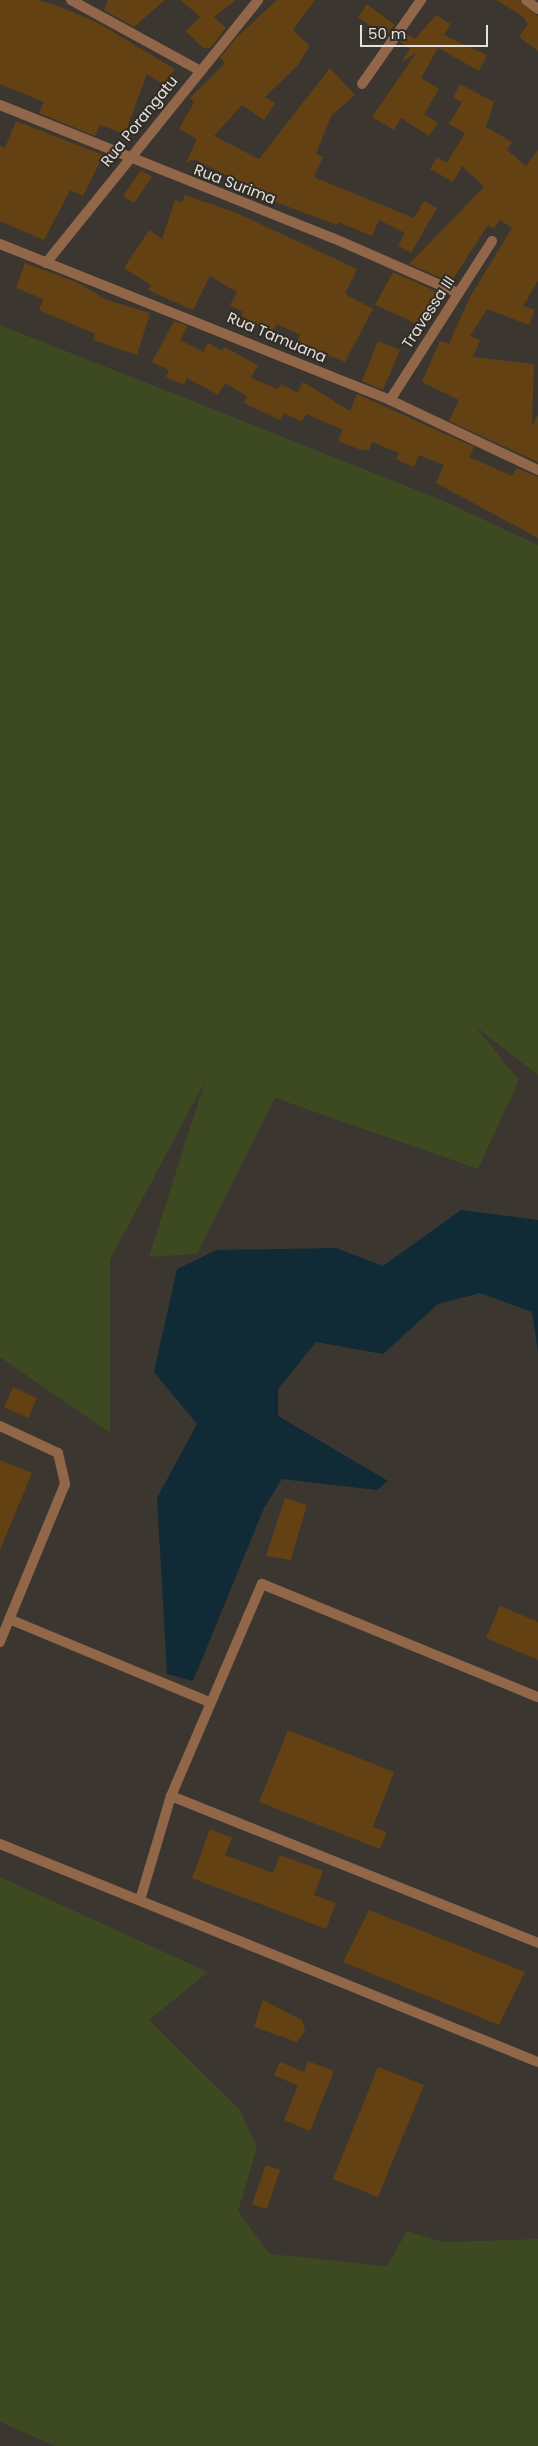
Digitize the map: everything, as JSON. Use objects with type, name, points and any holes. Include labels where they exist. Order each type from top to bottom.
[{"type":"street","points":[[71,0],[199,70]]},
{"type":"street","name":"Rua Porangatu","points":[[46,263],[128,157],[258,0]]},
{"type":"street","points":[[362,84],[421,0]]},
{"type":"street","points":[[526,0],[538,9]]},
{"type":"street","name":"Rua Surima","points":[[0,105],[333,238],[458,293]]},
{"type":"street","name":"Travessa III","points":[[390,400],[492,242]]},
{"type":"street","name":"Rua Tamuana","points":[[0,244],[390,400],[538,470]]},
{"type":"street","points":[[0,1426],[58,1454],[65,1484],[0,1642]]},
{"type":"street","points":[[140,1900],[171,1796],[262,1584],[538,1697]]},
{"type":"street","points":[[9,1619],[210,1702]]},
{"type":"street","points":[[171,1796],[538,1943]]},
{"type":"street","points":[[0,1844],[538,2062]]},
{"type":"green space","points":[[0,325],[442,500],[538,545],[538,1075],[475,1026],[519,1080],[478,1169],[275,1098],[197,1254],[149,1257],[205,1081],[110,1260],[110,1433],[0,1357]]},
{"type":"green space","points":[[0,1877],[208,1972],[149,2020],[240,2110],[257,2147],[238,2211],[270,2254],[387,2266],[407,2231],[443,2242],[538,2239],[538,2446],[55,2446],[0,2422]]},
{"type":"water","points":[[461,1210],[538,1220],[538,1352],[532,1312],[480,1293],[438,1304],[383,1354],[316,1342],[278,1389],[278,1416],[388,1481],[377,1490],[282,1479],[264,1508],[193,1681],[167,1674],[157,1498],[197,1424],[154,1372],[177,1269],[217,1250],[336,1248],[383,1266]]},
{"type":"building","points":[[0,0],[38,0],[61,7],[98,23],[175,69],[164,85],[147,74],[125,134],[100,125],[95,136],[39,113],[44,102],[0,84]]},
{"type":"building","points":[[108,0],[165,0],[134,27],[104,10]]},
{"type":"building","points":[[181,0],[236,0],[214,17],[226,28],[210,48],[203,48],[186,31],[200,17]]},
{"type":"building","points":[[277,0],[315,0],[293,30],[310,46],[297,66],[265,97],[275,103],[264,120],[242,105],[214,136],[259,159],[330,68],[355,95],[331,116],[316,154],[323,157],[314,177],[414,218],[424,201],[437,208],[411,253],[398,246],[405,233],[379,220],[372,236],[338,222],[337,225],[246,191],[248,186],[194,159],[186,163],[197,139],[179,129],[194,102],[190,98],[225,63],[220,58],[236,38]]},
{"type":"building","points":[[496,0],[519,0],[538,16],[538,51],[519,37],[528,24],[522,16]]},
{"type":"building","points":[[367,4],[395,25],[386,37],[358,17]]},
{"type":"building","points":[[436,15],[451,24],[444,35],[487,55],[479,71],[438,48],[421,78],[439,89],[424,114],[438,123],[429,136],[401,118],[394,130],[372,117],[417,52],[401,63],[410,48],[400,42],[406,33],[415,39]]},
{"type":"building","points":[[460,84],[494,102],[486,127],[512,142],[507,150],[526,166],[538,150],[538,281],[523,306],[535,310],[529,325],[487,309],[470,336],[480,340],[473,357],[534,364],[532,426],[538,415],[538,462],[449,421],[459,400],[422,382],[440,341],[449,344],[470,297],[512,228],[500,220],[494,228],[488,225],[451,282],[409,264],[484,187],[462,166],[453,182],[430,169],[437,157],[447,163],[465,133],[449,124],[462,102],[453,98]]},
{"type":"building","points":[[16,121],[103,155],[83,196],[70,190],[44,240],[0,221],[0,146],[5,148]]},
{"type":"building","points":[[141,170],[152,177],[134,203],[123,196]]},
{"type":"building","points":[[185,195],[237,213],[357,269],[345,294],[373,309],[345,362],[297,342],[300,335],[277,324],[271,334],[257,325],[253,333],[237,324],[243,312],[230,305],[237,292],[210,276],[193,310],[148,290],[151,285],[124,268],[149,230],[162,239],[175,200],[182,203]]},
{"type":"building","points":[[25,263],[76,282],[107,300],[150,313],[137,355],[93,340],[95,334],[39,310],[43,299],[16,288]]},
{"type":"building","points":[[393,272],[442,294],[424,327],[375,305]]},
{"type":"building","points":[[174,321],[188,326],[180,340],[203,352],[208,343],[222,351],[224,347],[258,365],[251,378],[278,389],[281,384],[298,393],[303,382],[350,411],[357,394],[474,447],[469,457],[512,476],[517,468],[538,477],[538,538],[436,483],[444,465],[419,455],[414,467],[396,459],[399,453],[372,442],[369,450],[361,450],[338,441],[343,430],[306,414],[302,422],[284,413],[280,420],[244,403],[247,396],[225,383],[218,395],[187,378],[184,385],[166,377],[169,370],[152,362]]},
{"type":"building","points":[[378,341],[400,350],[383,390],[362,381]]},
{"type":"building","points":[[13,1387],[37,1398],[28,1418],[4,1407]]},
{"type":"building","points":[[0,1460],[32,1473],[0,1550]]},
{"type":"building","points":[[285,1498],[307,1505],[291,1560],[266,1556]]},
{"type":"building","points":[[500,1606],[538,1622],[538,1660],[486,1638]]},
{"type":"building","points":[[288,1730],[394,1772],[373,1827],[387,1832],[380,1849],[259,1802]]},
{"type":"building","points":[[210,1829],[232,1838],[225,1855],[273,1873],[280,1855],[323,1871],[314,1895],[336,1903],[326,1929],[192,1878]]},
{"type":"building","points":[[369,1910],[525,1972],[499,2025],[343,1962]]},
{"type":"building","points":[[263,2000],[302,2020],[305,2031],[297,2042],[254,2027]]},
{"type":"building","points":[[308,2061],[334,2071],[310,2131],[284,2120],[298,2086],[274,2075],[280,2062],[304,2072]]},
{"type":"building","points":[[378,2067],[424,2085],[378,2197],[333,2179]]},
{"type":"building","points":[[266,2165],[280,2170],[267,2209],[252,2204]]}]
